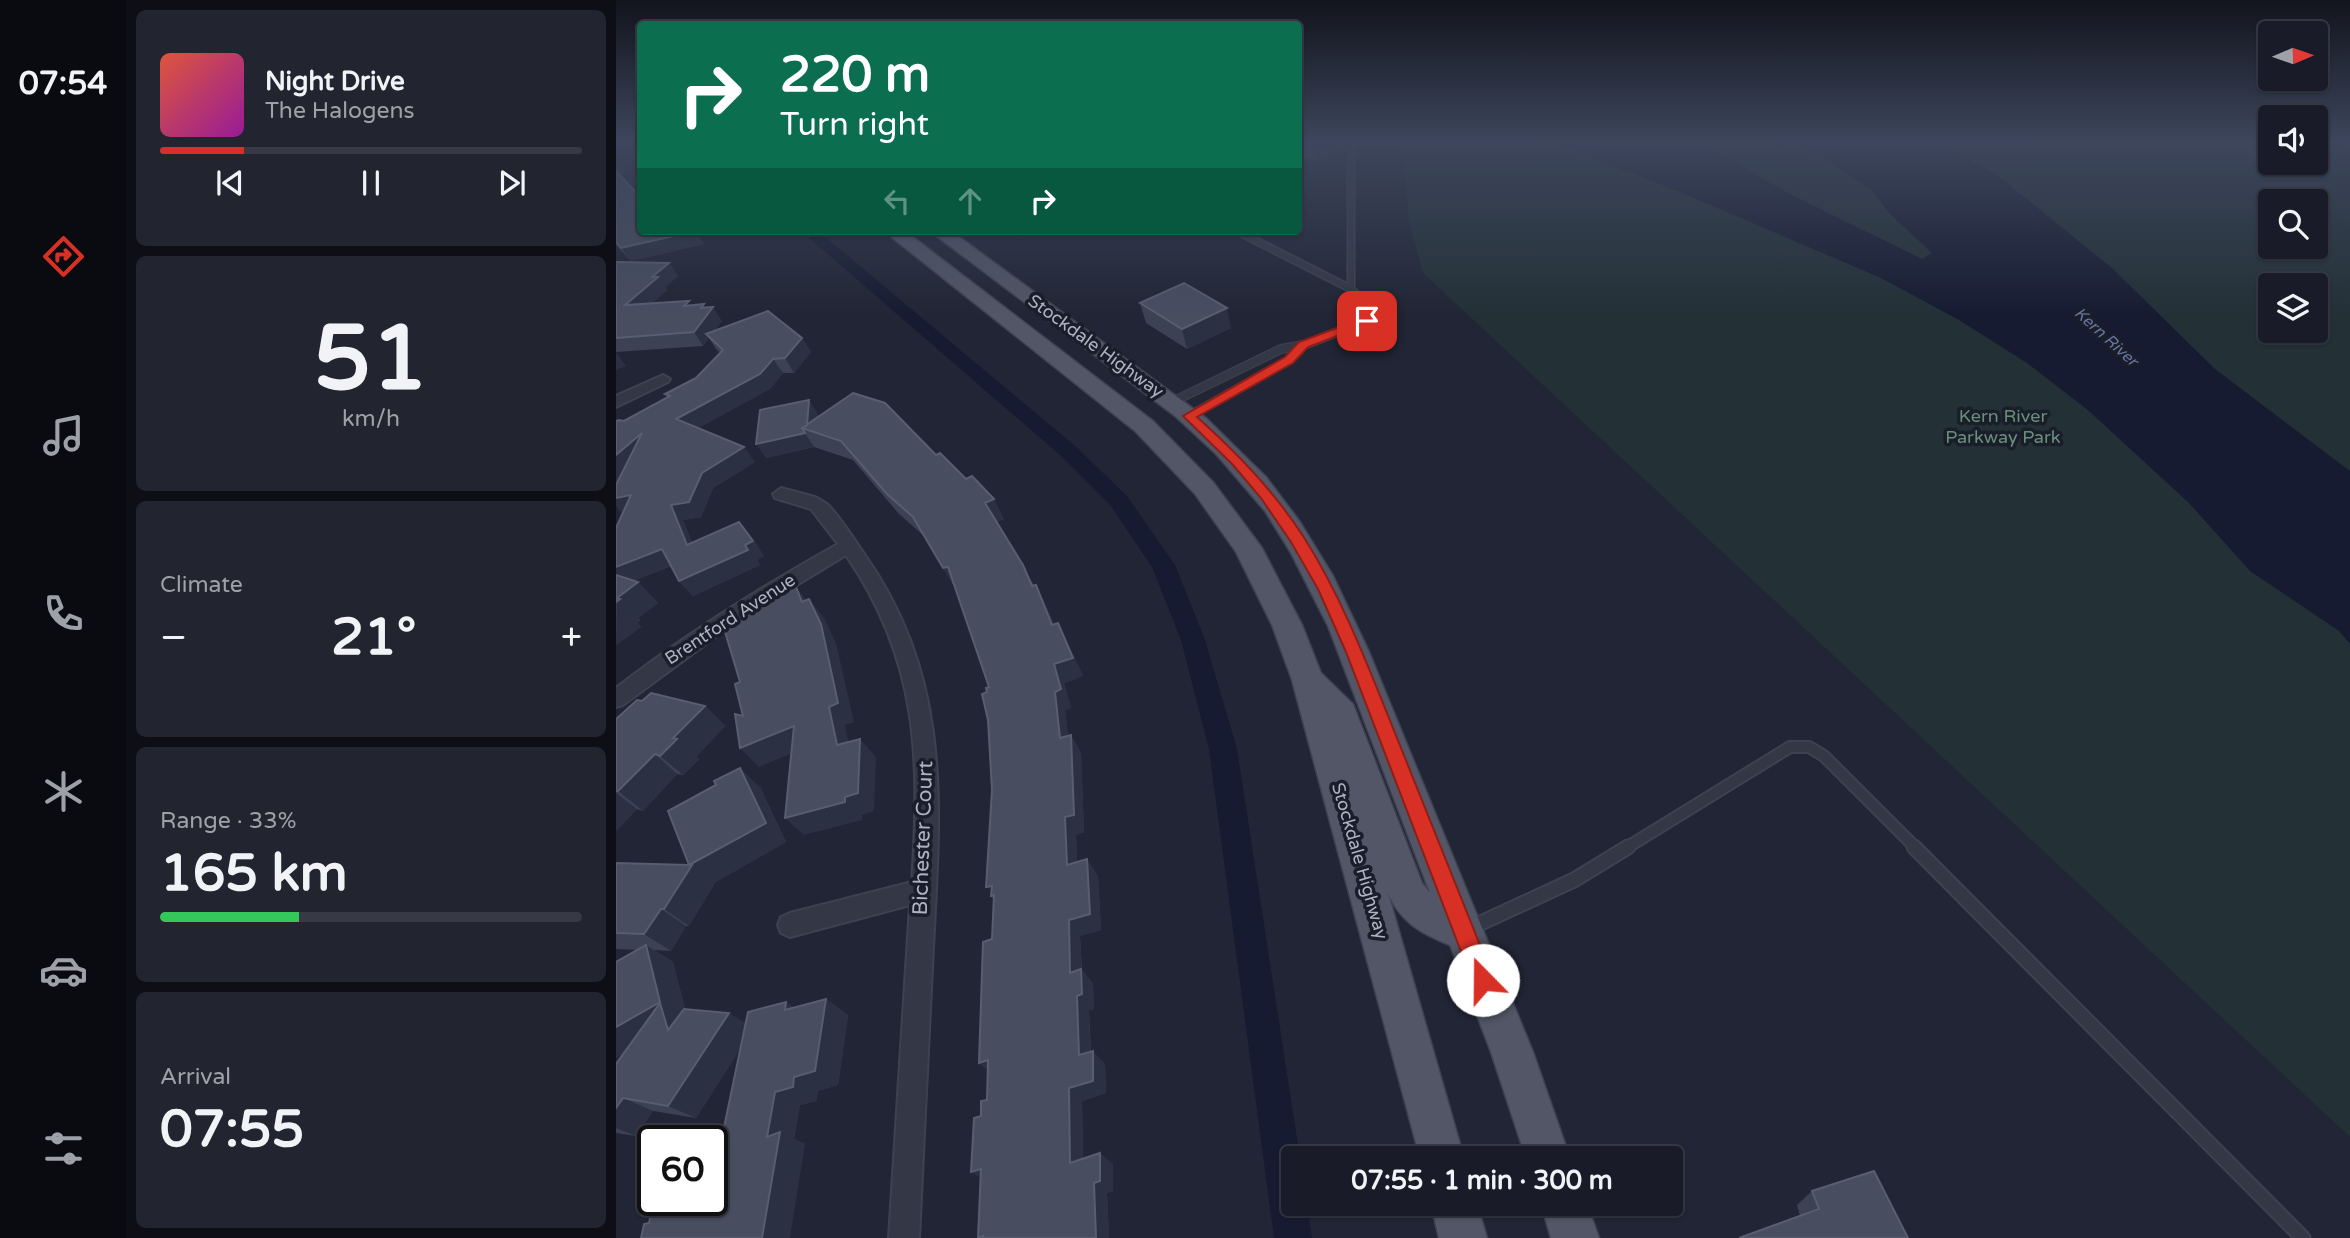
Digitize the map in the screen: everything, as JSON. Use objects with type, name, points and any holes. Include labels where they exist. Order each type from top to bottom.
[{"type":"main road","name":"Stockdale Highway","points":[[898,235],[1124,410],[1186,467],[1234,526],[1261,571],[1287,625],[1308,680],[1439,1146]]},
{"type":"main road","name":"Stockdale Highway","points":[[944,235],[1181,409],[1238,462],[1266,495],[1297,539],[1321,580],[1354,652],[1512,1052],[1544,1146]]},
{"type":"main road","points":[[1308,680],[1342,713],[1407,894],[1418,909],[1430,918],[1464,931]]},
{"type":"main road","points":[[1457,1216],[1463,1238]]},
{"type":"main road","points":[[1568,1216],[1575,1238]]},
{"type":"street","points":[[616,402],[663,379]]},
{"type":"street","name":"Bichester Court","points":[[781,494],[818,505],[876,582],[897,624],[914,673],[923,717],[928,767],[927,824],[904,1238]]},
{"type":"street","name":"Brentford Avenue","points":[[616,699],[722,620],[779,584],[849,546]]},
{"type":"street","points":[[790,925],[922,891]]},
{"type":"lane","points":[[1350,200],[1351,289]]},
{"type":"lane","points":[[1181,409],[1281,349],[1304,345],[1380,316],[1351,289],[1245,235]]},
{"type":"lane","points":[[1181,409],[1289,360],[1304,345]]},
{"type":"lane","points":[[1464,931],[1574,880],[1790,747],[1809,747],[1824,756],[2303,1238]]},
{"type":"green space","name":"Kern River Parkway Park","points":[[1407,200],[2258,200],[2258,259],[2328,259],[2328,200],[2350,200],[2350,1137],[1423,273],[1409,222]]},
{"type":"water","name":"Kern River","points":[[1698,200],[1802,200],[1922,259],[1932,253],[1889,213],[1879,200],[2028,200],[2112,268],[2215,369],[2350,471],[2350,644],[2339,631],[2250,571],[2189,503],[2089,411],[2027,363],[1959,320],[1881,278]]},
{"type":"building","points":[[616,200],[637,200],[637,235],[678,235],[621,248],[616,242]]},
{"type":"building","points":[[617,262],[669,263],[652,277],[658,277],[625,305],[689,301],[684,306],[704,304],[701,308],[713,307],[694,332],[616,338]]},
{"type":"building","points":[[1184,283],[1227,308],[1182,329],[1140,303]]},
{"type":"building","points":[[768,311],[802,338],[785,358],[773,359],[760,374],[676,419],[744,447],[702,473],[689,502],[671,505],[687,545],[739,522],[753,541],[745,545],[748,550],[679,581],[662,549],[616,567],[616,528],[631,495],[616,498],[616,485],[642,433],[616,455],[616,421],[624,421],[670,396],[665,394],[696,378],[723,350],[706,334]]},
{"type":"building","points":[[853,393],[885,403],[936,455],[940,453],[966,479],[972,476],[994,499],[985,503],[1023,565],[1032,586],[1036,585],[1052,625],[1058,623],[1073,658],[1054,664],[1061,689],[1055,692],[1060,738],[1071,735],[1074,815],[1065,817],[1067,865],[1087,859],[1090,914],[1069,920],[1070,973],[1081,969],[1082,994],[1077,996],[1079,1055],[1093,1051],[1093,1081],[1069,1088],[1070,1163],[1100,1153],[1100,1181],[1094,1183],[1096,1238],[978,1238],[981,1169],[971,1172],[974,1118],[981,1116],[981,1101],[987,1100],[988,1060],[979,1063],[983,942],[992,939],[994,895],[991,896],[992,886],[986,887],[992,790],[988,720],[982,694],[987,692],[986,688],[989,687],[948,567],[943,568],[913,517],[887,494],[841,441],[802,428]]},
{"type":"building","points":[[809,400],[807,425],[802,428],[805,433],[756,444],[760,410]]},
{"type":"building","points":[[616,575],[638,582],[617,598],[620,599],[616,602]]},
{"type":"building","points":[[796,587],[802,602],[809,599],[821,624],[838,703],[829,707],[837,745],[860,739],[858,793],[845,797],[845,802],[785,818],[794,726],[740,748],[735,714],[743,716],[735,684],[740,682],[723,625],[741,617],[739,609]]},
{"type":"building","points":[[651,693],[705,706],[673,738],[677,739],[660,756],[655,754],[616,791],[616,719],[637,700],[642,701]]},
{"type":"building","points":[[740,768],[766,823],[689,865],[668,811],[716,785],[714,781]]},
{"type":"building","points":[[616,863],[692,865],[664,909],[661,909],[644,934],[616,933]]},
{"type":"building","points":[[646,945],[660,1002],[616,1027],[616,962]]},
{"type":"building","points":[[826,999],[815,1071],[794,1077],[793,1087],[775,1092],[767,1137],[780,1132],[762,1238],[641,1238],[644,1224],[649,1223],[651,1216],[728,1216],[728,1125],[724,1125],[748,1012],[786,1002],[785,1010]]},
{"type":"building","points":[[660,1003],[668,1030],[684,1009],[729,1013],[668,1106],[623,1098],[616,1108],[616,1064]]},
{"type":"building","points":[[1874,1171],[1908,1238],[1739,1238],[1819,1209],[1812,1191]]},
{"type":"waterway","points":[[814,235],[1067,450],[1119,501],[1163,565],[1193,640],[1223,749],[1293,1238]]},
{"type":"route","points":[[1367,321],[1304,345],[1289,360],[1189,416],[1238,462],[1266,495],[1297,539],[1326,589],[1354,652],[1483,980]]}]
